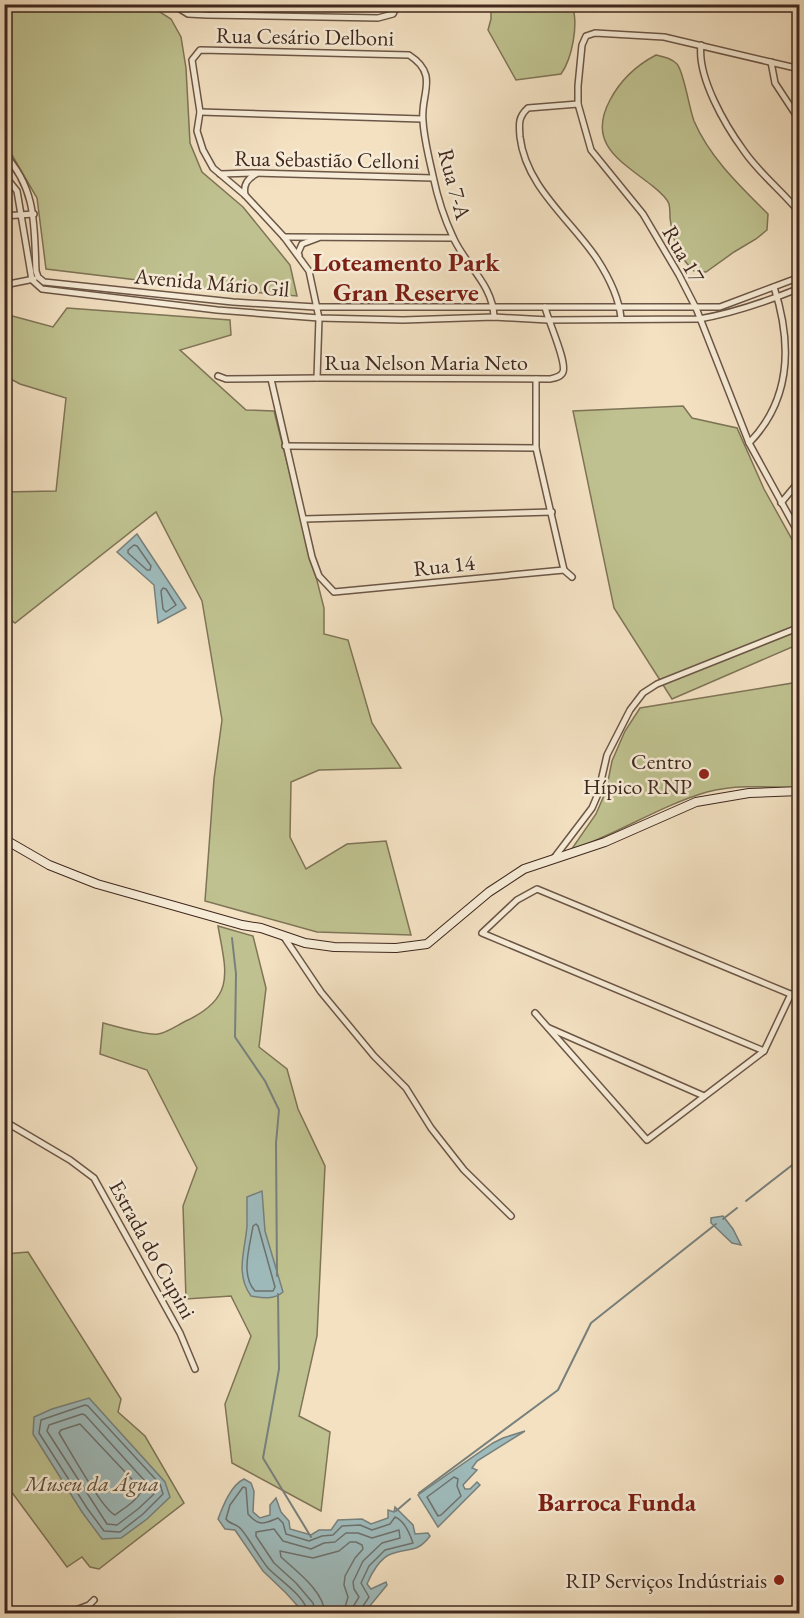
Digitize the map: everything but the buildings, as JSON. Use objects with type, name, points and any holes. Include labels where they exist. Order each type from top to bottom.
[{"type":"street","points":[[172,4],[189,14],[378,18],[393,14],[398,4]]},
{"type":"street","points":[[798,4],[800,10]]},
{"type":"street","name":"Rua 17","points":[[701,45],[664,37],[595,33],[586,36],[582,45],[578,104],[591,150],[643,214],[696,308],[749,443],[800,536]]},
{"type":"street","points":[[800,69],[701,45],[699,58],[715,103],[744,151],[800,213]]},
{"type":"street","name":"Rua Cesário Delboni","points":[[200,112],[192,60],[201,50],[409,55]]},
{"type":"street","name":"Rua 7-A","points":[[409,55],[422,65],[425,71],[427,87],[422,119],[433,178],[453,238],[488,290],[494,306],[494,317]]},
{"type":"street","points":[[771,62],[775,83],[800,122]]},
{"type":"street","points":[[578,104],[525,110],[519,121],[522,151],[535,181],[598,260],[620,307],[621,318]]},
{"type":"street","points":[[317,378],[319,318],[309,271],[284,237],[245,195],[213,168],[203,150],[197,131],[200,112],[422,119]]},
{"type":"street","points":[[4,154],[23,179],[30,196],[34,214],[38,278],[4,285]]},
{"type":"street","points":[[245,195],[247,180],[258,173]]},
{"type":"street","name":"Rua Sebastião Celloni","points":[[220,174],[433,178]]},
{"type":"street","points":[[4,175],[16,191],[32,280]]},
{"type":"street","points":[[4,216],[34,214]]},
{"type":"street","points":[[284,237],[453,238]]},
{"type":"street","points":[[300,257],[298,253],[302,244],[322,237]]},
{"type":"street","name":"Avenida Mário Gil","points":[[38,278],[45,282],[149,294],[316,307],[720,308],[800,277]]},
{"type":"street","name":"Avenida Mário Gil","points":[[32,280],[42,289],[148,302],[319,318],[403,320],[494,317],[548,320],[699,319],[719,316],[800,288]]},
{"type":"street","points":[[89,295],[90,287]]},
{"type":"street","points":[[749,443],[761,431],[771,415],[786,371],[784,321],[774,288]]},
{"type":"street","points":[[148,302],[149,294]]},
{"type":"street","points":[[751,297],[753,305]]},
{"type":"street","points":[[232,311],[233,302]]},
{"type":"street","points":[[403,307],[403,320]]},
{"type":"street","name":"Rua Nelson Maria Neto","points":[[218,376],[226,379],[271,380],[317,378],[550,379],[559,377],[563,372],[564,363],[545,307]]},
{"type":"street","points":[[536,379],[536,448],[564,570],[572,577]]},
{"type":"street","points":[[271,380],[304,519],[552,512]]},
{"type":"street","points":[[285,446],[536,448]]},
{"type":"street","points":[[781,503],[800,480]]},
{"type":"street","name":"Rua 14","points":[[304,519],[312,558],[319,576],[334,592],[564,570]]},
{"type":"street","points":[[554,858],[592,808],[598,794],[607,755],[630,710],[643,693],[657,684],[800,627]]},
{"type":"street","points":[[4,839],[49,865],[97,884],[261,928],[305,943],[334,947],[396,948],[428,944],[489,892],[525,869],[605,842],[696,802],[749,793],[800,791]]},
{"type":"street","points":[[764,1051],[482,933],[516,900],[537,889],[800,998]]},
{"type":"street","points":[[284,937],[321,992],[374,1056],[406,1088],[431,1128],[464,1170],[511,1216]]},
{"type":"street","points":[[535,1013],[647,1140],[764,1051],[791,994]]},
{"type":"street","points":[[548,1027],[704,1096]]},
{"type":"street","name":"Estrada do Cupini","points":[[4,1121],[70,1160],[94,1178],[180,1333],[195,1369]]},
{"type":"street","points":[[65,1614],[89,1605],[94,1600]]},
{"type":"green space","points":[[571,4],[575,22],[573,41],[561,74],[516,80],[488,30],[491,5]]},
{"type":"green space","points":[[4,5],[149,5],[171,19],[181,37],[186,68],[190,143],[202,172],[243,207],[290,265],[297,296],[204,288],[46,269],[37,198],[5,143]]},
{"type":"green space","points":[[656,55],[670,59],[680,68],[694,121],[708,147],[726,171],[768,214],[767,230],[706,272],[694,271],[680,253],[673,233],[666,198],[627,167],[604,139],[602,128],[604,115],[614,93],[630,74]]},
{"type":"green space","points":[[67,308],[230,320],[231,335],[180,350],[246,410],[274,411],[324,608],[324,634],[348,640],[372,723],[401,768],[319,770],[291,782],[290,837],[306,869],[347,844],[386,841],[411,935],[317,932],[205,901],[214,779],[222,720],[202,601],[156,512],[15,623],[5,616],[4,492],[56,491],[66,398],[20,384],[5,376],[5,314],[53,327]]},
{"type":"green space","points":[[683,406],[692,418],[737,428],[764,489],[799,552],[799,647],[792,647],[672,699],[614,608],[573,411]]},
{"type":"green space","name":"Centro Hípico RNP","points":[[799,682],[799,788],[718,789],[672,805],[571,850],[596,814],[606,791],[612,761],[625,731],[640,708]]},
{"type":"green space","points":[[218,926],[253,936],[266,988],[259,1047],[287,1069],[298,1109],[325,1166],[317,1336],[299,1416],[330,1432],[321,1511],[232,1463],[225,1404],[251,1336],[231,1296],[186,1299],[183,1206],[197,1168],[147,1070],[100,1054],[103,1023],[158,1034],[203,1011],[214,1002],[221,992],[225,969]]},
{"type":"green space","name":"Museu da Água","points":[[28,1252],[121,1399],[118,1412],[145,1436],[184,1503],[99,1569],[90,1567],[82,1557],[67,1567],[5,1483],[5,1254]]},
{"type":"water","points":[[137,534],[186,608],[158,623],[154,585],[117,552]]},
{"type":"water","points":[[262,1191],[265,1231],[283,1292],[268,1298],[251,1296],[246,1288],[242,1271],[247,1226],[247,1197]]},
{"type":"water","points":[[723,1216],[741,1245],[732,1243],[711,1223],[711,1218]]},
{"type":"water","points":[[89,1398],[165,1482],[170,1497],[147,1519],[121,1538],[102,1539],[82,1512],[33,1434],[34,1417]]},
{"type":"water","points":[[525,1431],[477,1461],[472,1468],[477,1470],[463,1485],[465,1489],[470,1489],[477,1482],[480,1485],[438,1527],[418,1495],[493,1443]]},
{"type":"water","points":[[244,1479],[251,1483],[254,1491],[253,1512],[260,1518],[270,1515],[270,1505],[276,1498],[281,1512],[289,1521],[290,1529],[311,1535],[319,1530],[331,1530],[338,1520],[362,1519],[371,1524],[388,1518],[388,1510],[394,1512],[395,1507],[413,1525],[415,1534],[428,1533],[430,1536],[416,1548],[387,1556],[373,1571],[367,1584],[371,1589],[386,1582],[387,1585],[364,1613],[304,1613],[263,1571],[235,1530],[225,1529],[218,1519],[231,1491]]},
{"type":"waterway","points":[[232,938],[236,974],[235,1037],[265,1081],[279,1110],[276,1143],[277,1276]]},
{"type":"waterway","points":[[746,1201],[800,1159]]},
{"type":"waterway","points":[[723,1219],[737,1208]]},
{"type":"waterway","points":[[419,1493],[558,1390],[591,1323],[716,1224]]},
{"type":"waterway","points":[[278,1294],[279,1369],[263,1458],[311,1537]]},
{"type":"waterway","points":[[396,1511],[410,1499]]},
{"type":"place","name":"Centro Hípico RNP","points":[[704,774]]},
{"type":"place","name":"RIP Serviços Indústriais","points":[[779,1580]]},
{"type":"district","name":"Loteamento Park Gran Reserve","points":[[406,277]]},
{"type":"district","name":"Barroca Funda","points":[[617,1502]]}]
